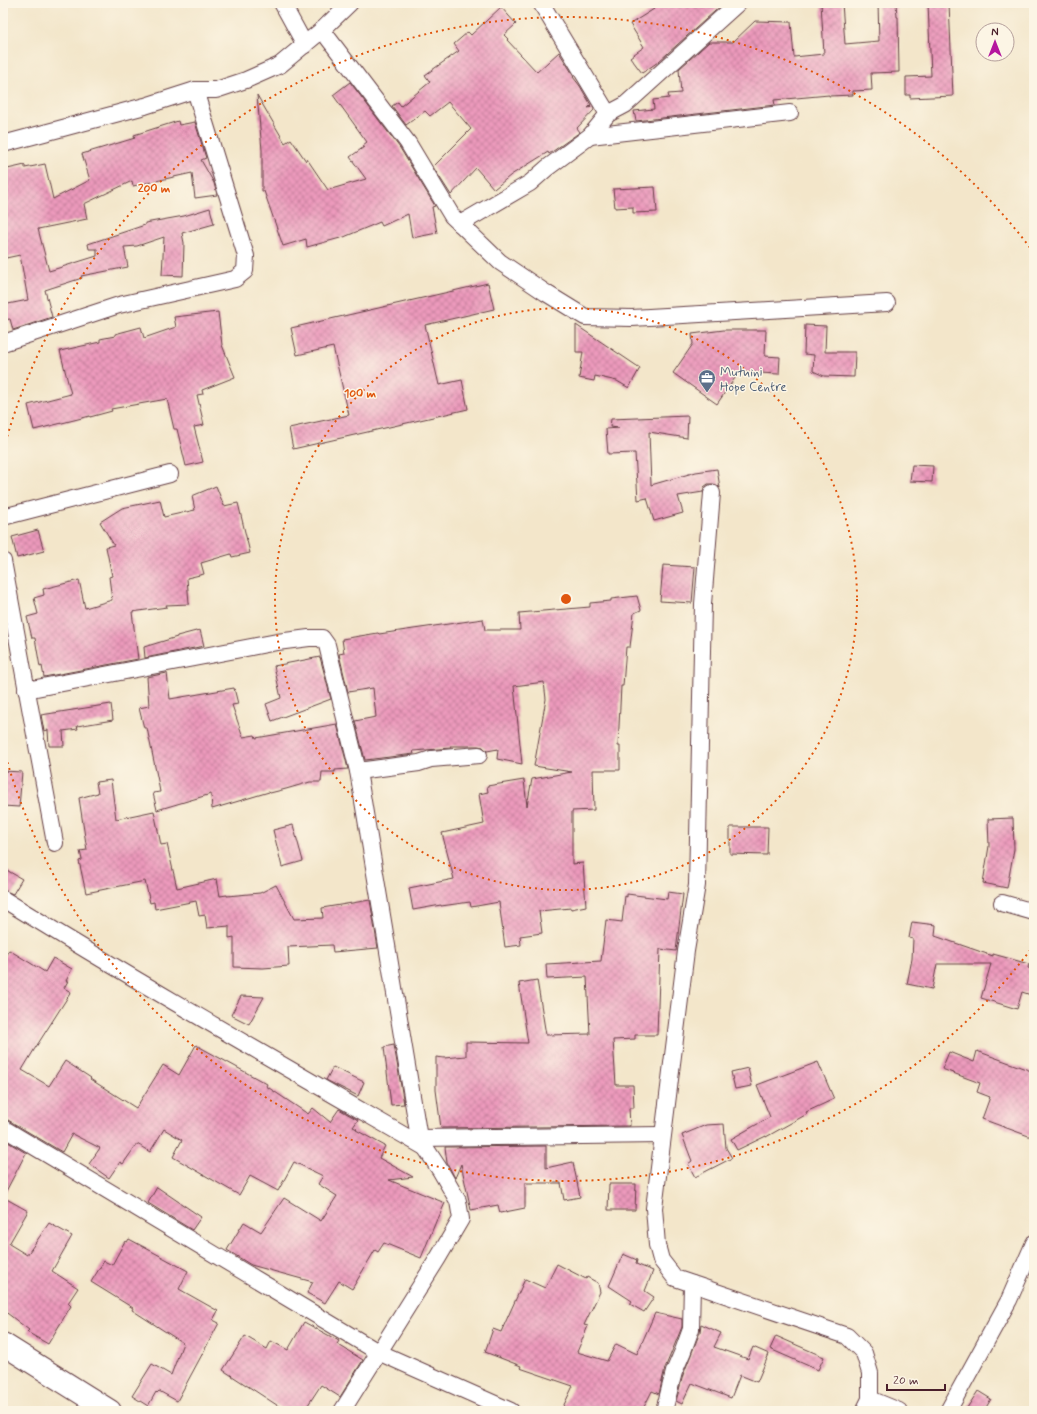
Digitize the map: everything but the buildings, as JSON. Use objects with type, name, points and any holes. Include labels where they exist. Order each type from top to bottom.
[{"type":"main road","points":[[3,1344],[110,1411]]},
{"type":"street","points":[[282,3],[305,45]]},
{"type":"street","points":[[3,144],[145,106],[195,90],[216,90],[246,80],[280,65],[322,30],[350,3]]},
{"type":"street","points":[[541,3],[608,114]]},
{"type":"street","points":[[460,224],[530,183],[547,168],[590,136],[608,114],[625,105],[738,3]]},
{"type":"street","points":[[322,30],[408,143],[452,216],[500,262],[585,317],[632,318],[887,303]]},
{"type":"street","points":[[3,343],[119,305],[235,278],[245,271],[246,256],[195,90]]},
{"type":"street","points":[[590,136],[790,114]]},
{"type":"street","points":[[3,518],[170,474]]},
{"type":"street","points":[[712,493],[703,604],[697,885],[686,951],[662,1135],[654,1208],[656,1245],[661,1260],[675,1278],[847,1336],[864,1353],[870,1373],[867,1405],[898,1411]]},
{"type":"street","points":[[3,561],[55,843]]},
{"type":"street","points":[[26,690],[277,642],[322,638],[327,645],[358,771],[422,1143],[458,1201],[461,1219],[342,1411]]},
{"type":"street","points":[[358,771],[419,763],[431,759],[479,755]]},
{"type":"street","points":[[3,899],[95,956],[236,1039],[422,1143],[662,1135]]},
{"type":"street","points":[[1002,903],[1034,912]]},
{"type":"street","points":[[3,1128],[378,1352],[511,1411]]},
{"type":"street","points":[[948,1411],[1009,1300],[1034,1243]]},
{"type":"street","points":[[664,1411],[674,1372],[691,1330],[692,1284]]},
{"type":"place","name":"Mutuini Hope Centre","points":[[707,393]]}]
